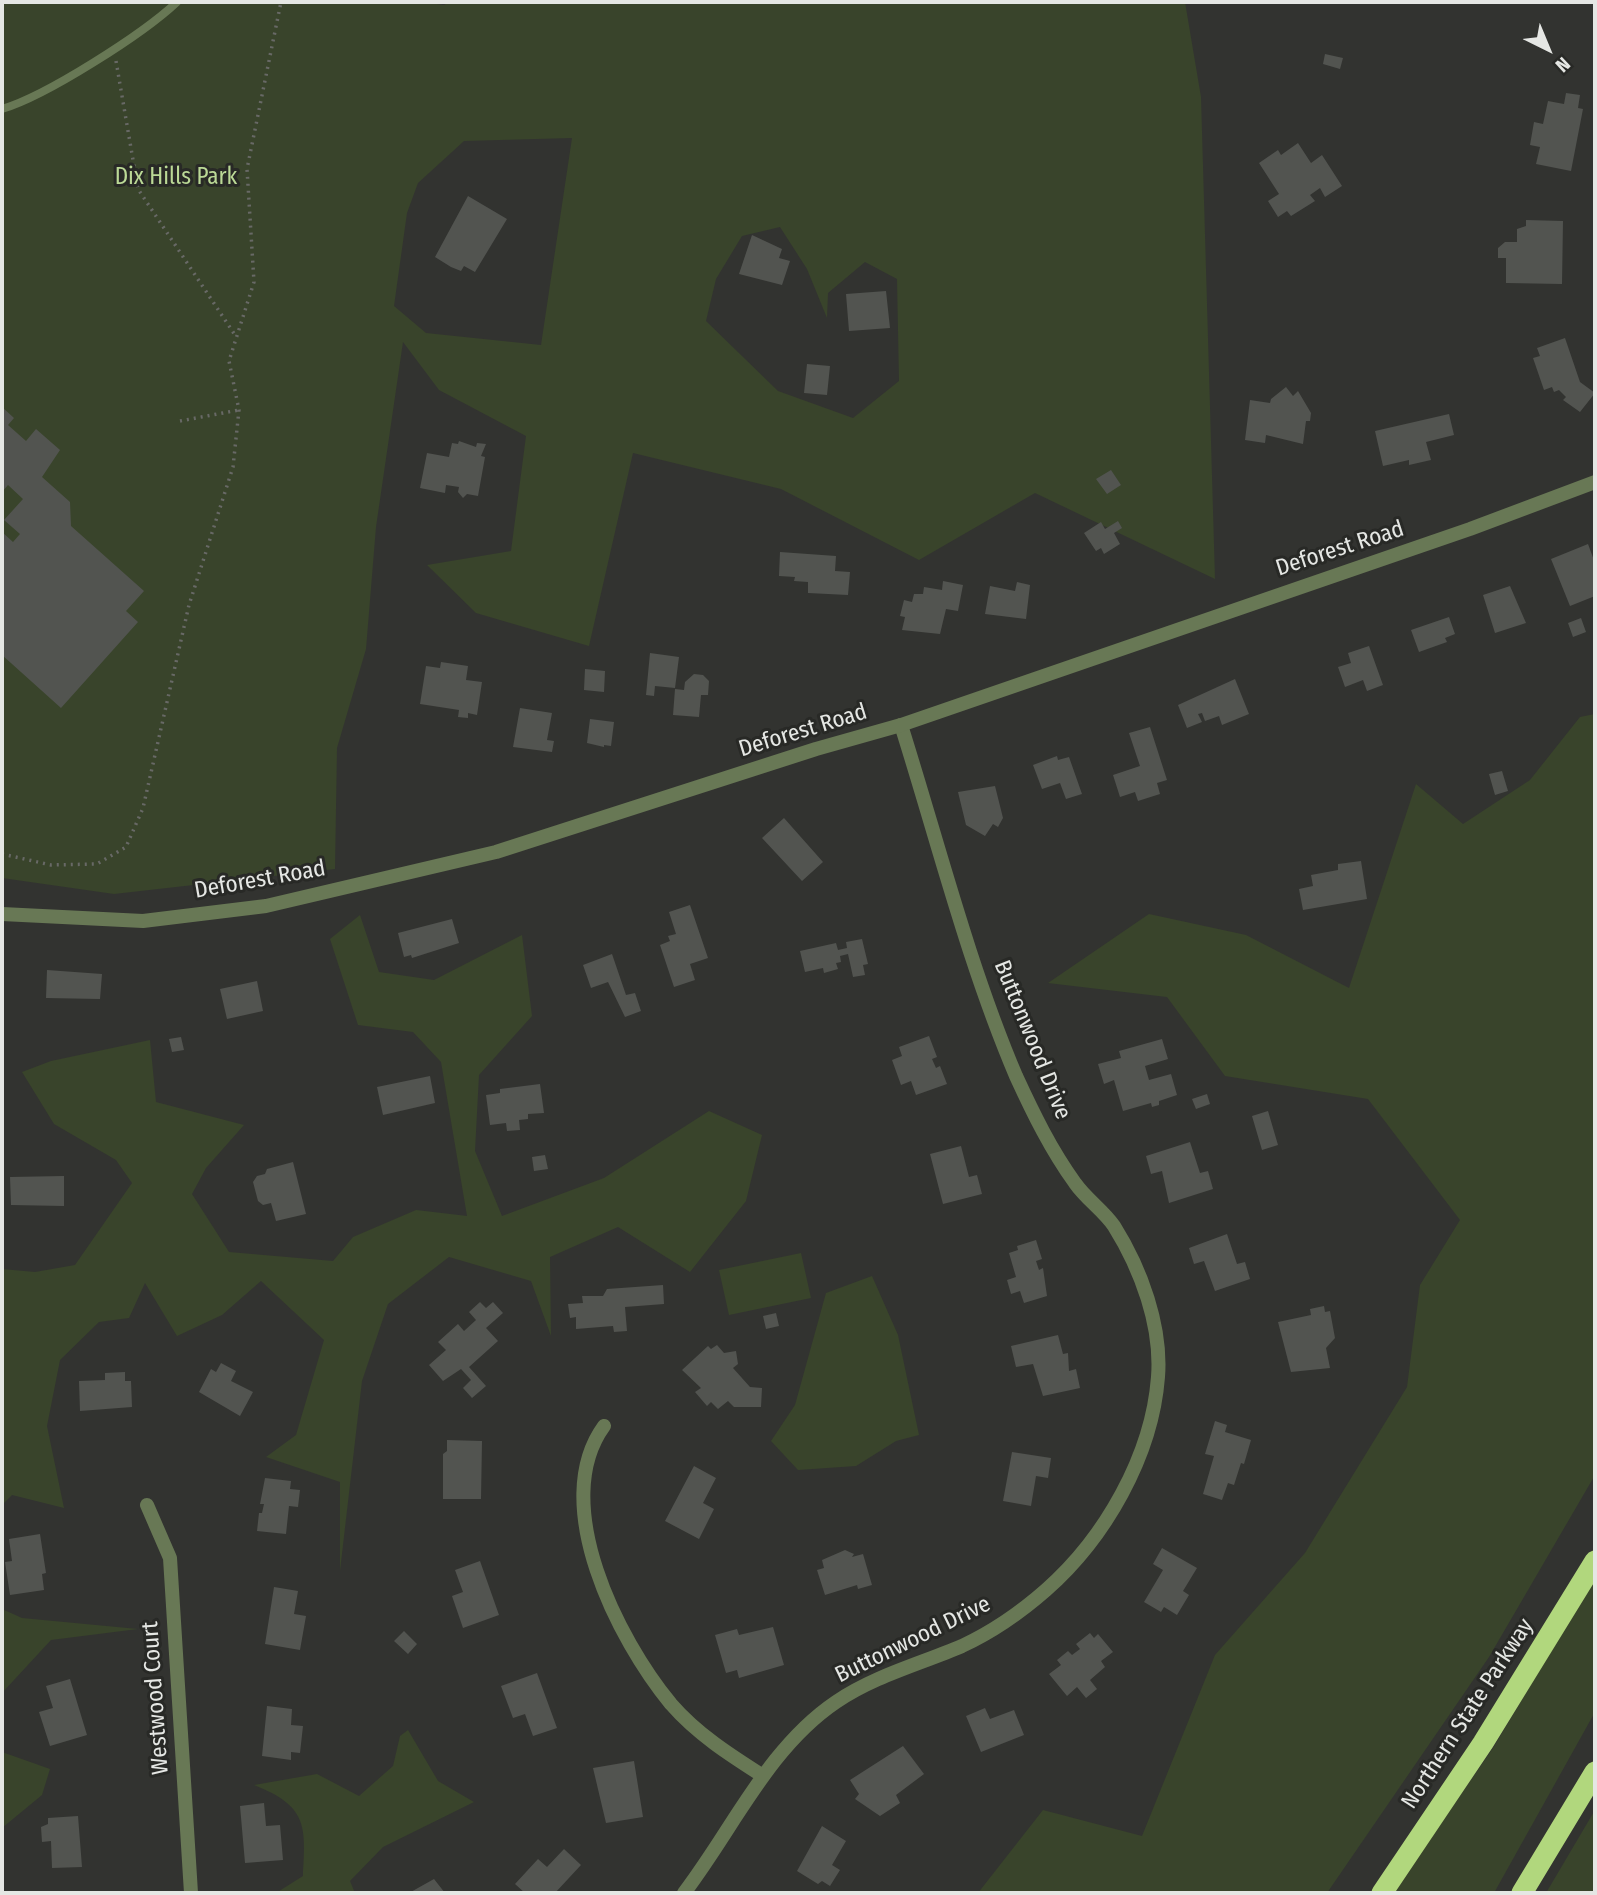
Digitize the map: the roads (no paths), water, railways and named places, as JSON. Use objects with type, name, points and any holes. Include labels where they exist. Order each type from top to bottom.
[{"type":"highway","name":"Northern State Parkway","points":[[1382,1893],[1483,1743],[1595,1561]]},
{"type":"highway","points":[[1522,1893],[1595,1772]]},
{"type":"street","name":"Deforest Road","points":[[2,914],[143,921],[266,906],[496,852],[816,749],[901,725],[1444,538],[1595,482]]},
{"type":"street","name":"Buttonwood Drive","points":[[684,1893],[763,1776],[800,1732],[836,1702],[875,1681],[964,1645],[1005,1622],[1045,1590],[1079,1557],[1109,1514],[1134,1469],[1149,1420],[1158,1377],[1157,1338],[1134,1265],[1112,1224],[1077,1186],[1053,1148],[1033,1114],[1011,1063],[977,970],[901,725]]},
{"type":"street","points":[[604,1426],[593,1441],[583,1480],[595,1568],[613,1612],[671,1704],[715,1745],[763,1776]]},
{"type":"street","name":"Westwood Court","points":[[147,1504],[170,1558],[191,1893]]},
{"type":"lane","points":[[2,109],[57,83],[114,48],[177,2]]},
{"type":"park label","name":"Dix Hills Park","points":[[176,178]]}]
